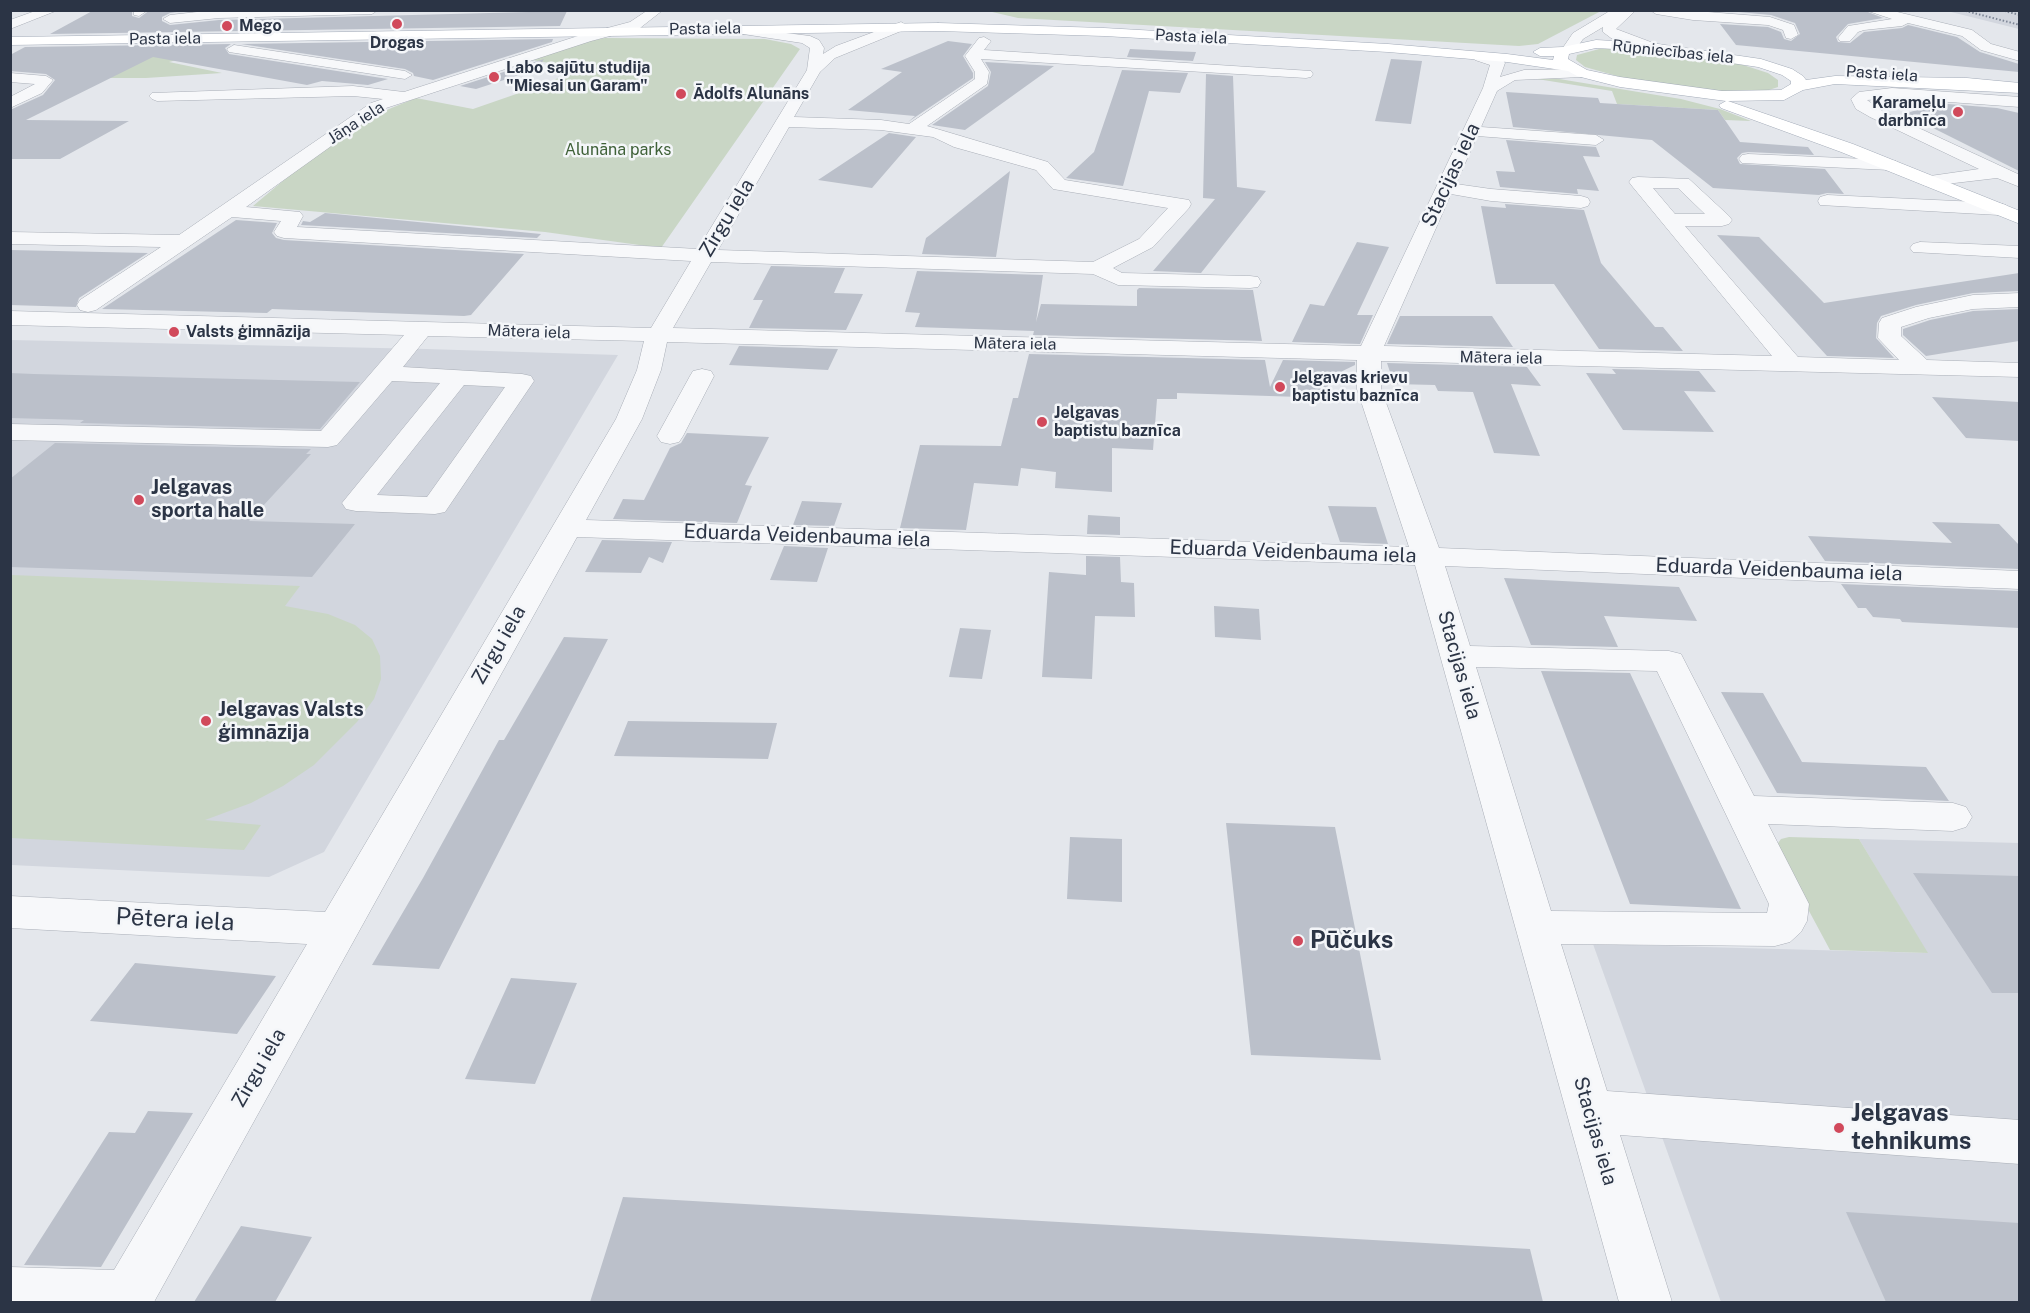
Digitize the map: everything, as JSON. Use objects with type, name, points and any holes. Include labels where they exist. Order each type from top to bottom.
[{"type":"main road","points":[[901,26],[931,13]]},
{"type":"main road","points":[[978,15],[1046,30]]},
{"type":"main road","name":"Pasta iela","points":[[10,41],[901,26],[1046,30],[1399,49],[1575,70]]},
{"type":"main road","name":"Rūpniecības iela","points":[[1566,50],[1603,44],[1651,47],[1742,59],[1774,67],[1798,79],[1799,86],[1784,95],[1744,98],[1620,82],[1575,70]]},
{"type":"main road","name":"Pasta iela","points":[[1399,49],[1566,50]]},
{"type":"main road","points":[[1566,50],[1560,62],[1575,70]]},
{"type":"main road","name":"Pasta iela","points":[[1774,67],[1919,77],[2019,88]]},
{"type":"main road","name":"Pasta iela","points":[[1799,86],[1825,81],[1857,79],[1989,85]]},
{"type":"main road","name":"Rūpniecības iela","points":[[1695,93],[1847,148],[2019,218]]},
{"type":"main road","name":"Rūpniecības iela","points":[[1784,95],[1793,115],[1806,126],[1847,148]]},
{"type":"street","points":[[10,25],[52,10]]},
{"type":"street","points":[[173,14],[372,10]]},
{"type":"street","name":"Jāņa iela","points":[[88,305],[228,211],[377,106],[636,25],[657,10]]},
{"type":"street","points":[[1656,10],[1693,16],[1770,21],[1789,28],[1791,34]]},
{"type":"street","points":[[1871,10],[1967,33],[1986,47],[2019,57]]},
{"type":"street","points":[[1628,12],[1608,29],[1616,35],[1651,47]]},
{"type":"street","points":[[1566,50],[1578,36],[1613,15],[1628,12]]},
{"type":"street","points":[[1845,38],[1852,29],[1903,22],[1907,19]]},
{"type":"street","name":"Zirgu iela","points":[[127,1300],[629,420],[649,370],[657,336],[814,70],[830,55],[841,49],[901,26]]},
{"type":"street","points":[[912,129],[982,81],[982,72],[972,56],[993,28]]},
{"type":"street","points":[[735,29],[805,39],[817,48],[814,70]]},
{"type":"street","points":[[1262,76],[1280,42]]},
{"type":"street","points":[[234,49],[451,81]]},
{"type":"street","points":[[974,54],[1262,76],[1306,74]]},
{"type":"street","name":"Stacijas iela","points":[[1480,57],[1498,63],[1491,88],[1369,354],[1369,389],[1427,556],[1645,1302]]},
{"type":"street","points":[[510,63],[537,68]]},
{"type":"street","points":[[1491,88],[1510,77],[1575,70]]},
{"type":"street","points":[[10,77],[46,80],[38,90],[10,103]]},
{"type":"street","points":[[157,96],[353,92],[403,97]]},
{"type":"street","points":[[2019,102],[1901,93],[1864,95],[1859,99],[1862,106],[1876,114],[2019,182]]},
{"type":"street","points":[[785,122],[880,125],[938,133],[960,143],[1042,166],[1059,185],[1182,204],[1146,243],[1097,268]]},
{"type":"street","points":[[1471,131],[1596,140]]},
{"type":"street","points":[[1748,159],[1890,165]]},
{"type":"street","points":[[1929,181],[1998,172],[2019,172]]},
{"type":"street","points":[[1445,188],[1491,195],[1581,202]]},
{"type":"street","points":[[1827,201],[1999,209]]},
{"type":"street","points":[[228,211],[293,216],[284,232],[745,258],[1097,268],[1118,279],[1250,282]]},
{"type":"street","points":[[1669,220],[1792,365]]},
{"type":"street","points":[[10,238],[183,241]]},
{"type":"street","points":[[1920,248],[2019,252]]},
{"type":"street","points":[[1921,368],[1890,338],[1890,323],[1924,312],[1974,302],[2019,300]]},
{"type":"street","name":"Mātera iela","points":[[10,318],[2019,370]]},
{"type":"street","points":[[10,432],[328,439],[422,328]]},
{"type":"street","points":[[1974,369],[1996,353],[2019,347]]},
{"type":"street","points":[[386,373],[456,379],[522,381],[435,506],[356,503],[456,379]]},
{"type":"street","points":[[629,420],[673,429],[702,376]]},
{"type":"street","name":"Eduarda Veidenbauma iela","points":[[566,528],[1427,556],[2019,580]]},
{"type":"street","points":[[1457,656],[1669,661],[1789,904],[1786,921],[1775,930],[1535,927]]},
{"type":"street","points":[[1742,810],[1953,817]]},
{"type":"street","name":"Pētera iela","points":[[10,912],[339,929]]},
{"type":"street","points":[[1589,1111],[2019,1142]]},
{"type":"street","points":[[10,1293],[127,1300]]},
{"type":"shaded area","points":[[1947,11],[2019,11],[2019,29]]},
{"type":"shaded area","name":"Jelgavas Valsts ģimnāzija","points":[[11,340],[618,355],[324,852],[269,877],[11,865]]},
{"type":"shaded area","name":"Jelgavas tehnikums","points":[[1859,839],[2019,843],[2019,1302],[1721,1302],[1593,944],[1927,953]]},
{"type":"green space","points":[[988,11],[1601,11],[1538,44],[1519,46],[1018,18]]},
{"type":"green space","name":"Alunāna parks","points":[[605,38],[765,39],[791,44],[800,49],[661,248],[545,232],[253,206],[303,164],[362,124],[389,109],[416,98],[473,109],[548,83],[578,68],[532,60]]},
{"type":"green space","points":[[1603,48],[1651,50],[1737,63],[1768,73],[1778,80],[1778,87],[1763,92],[1712,91],[1624,78],[1585,67],[1576,60],[1577,55]]},
{"type":"green space","points":[[215,50],[169,62],[222,73],[146,78],[68,78],[124,54]]},
{"type":"green space","points":[[1547,77],[1681,99],[1720,109],[1751,121],[1725,120],[1718,110],[1617,104],[1612,91],[1537,79]]},
{"type":"green space","points":[[11,575],[300,586],[285,606],[328,614],[355,625],[372,639],[380,656],[381,679],[374,699],[357,722],[314,765],[283,786],[251,803],[205,820],[261,825],[244,850],[11,838]]},
{"type":"green space","points":[[1789,837],[1859,839],[1928,953],[1830,950],[1780,857],[1778,843],[1781,839]]},
{"type":"building","points":[[94,10],[132,10],[132,16],[139,18],[150,10],[190,10],[170,13],[162,17],[162,21],[170,25],[219,20],[567,11],[560,26],[50,34]]},
{"type":"building","points":[[1717,10],[1863,10],[1883,18],[1848,24],[1836,37],[1838,42],[1850,43],[1864,32],[1902,28],[1908,25],[1957,37],[1980,52],[2019,64],[2019,72],[1736,45],[1720,24],[1768,27],[1781,32],[1784,39],[1791,41],[1800,34],[1795,23],[1771,15]]},
{"type":"building","points":[[553,39],[552,42],[433,80],[414,76],[405,69],[241,44]]},
{"type":"building","points":[[948,41],[972,44],[963,56],[973,73],[973,78],[908,122],[915,116],[848,110],[902,72],[881,69]]},
{"type":"building","points":[[231,44],[225,48],[229,54],[388,79],[368,85],[322,81],[307,85],[153,57],[26,120],[129,121],[60,159],[10,159],[10,110],[43,95],[55,80],[46,74],[10,71],[10,55],[25,47]]},
{"type":"building","points":[[1130,49],[1196,52],[1193,61],[1127,57]]},
{"type":"building","points":[[544,59],[538,69],[476,89],[460,86]]},
{"type":"building","points":[[1391,59],[1422,61],[1411,124],[1375,121]]},
{"type":"building","points":[[985,62],[1054,66],[965,130],[932,125],[988,86],[991,72]]},
{"type":"building","points":[[1122,70],[1188,73],[1180,93],[1149,91],[1123,186],[1066,178],[1094,152]]},
{"type":"building","points":[[1206,74],[1233,76],[1237,187],[1266,191],[1201,273],[1153,271],[1215,199],[1203,198]]},
{"type":"building","points":[[1506,92],[1598,98],[1600,103],[1718,110],[1740,142],[1808,147],[1814,155],[1748,152],[1742,153],[1737,158],[1740,164],[1825,169],[1844,194],[1819,195],[1713,188],[1652,140],[1513,127]]},
{"type":"building","points":[[1936,103],[1997,108],[2019,113],[2019,171],[1905,114]]},
{"type":"building","points":[[889,133],[916,137],[872,188],[818,180]]},
{"type":"building","points":[[1506,140],[1596,147],[1600,157],[1583,156],[1599,191],[1577,189],[1578,194],[1500,187],[1496,171],[1515,172]]},
{"type":"building","points":[[1010,171],[996,257],[922,254],[926,238]]},
{"type":"building","points":[[1505,204],[1584,210],[1601,263],[1655,327],[1663,327],[1683,351],[1599,349],[1554,284],[1496,284],[1481,206],[1506,208]]},
{"type":"building","points":[[325,213],[541,234],[537,238],[301,225],[303,221],[310,222]]},
{"type":"building","points":[[236,220],[277,223],[272,233],[276,238],[284,240],[524,254],[471,315],[464,316],[272,309],[267,313],[102,309]]},
{"type":"building","points":[[1717,235],[1759,237],[1824,303],[2019,273],[2019,291],[1973,293],[1916,305],[1881,316],[1877,323],[1876,338],[1894,358],[1827,356]]},
{"type":"building","points":[[1357,242],[1389,247],[1357,315],[1373,315],[1360,344],[1292,342],[1310,304],[1324,306]]},
{"type":"building","points":[[10,250],[148,253],[79,298],[76,307],[10,305]]},
{"type":"building","points":[[771,266],[845,268],[834,293],[863,294],[846,330],[749,328],[763,300],[753,300]]},
{"type":"building","points":[[917,271],[1043,275],[1036,322],[1041,304],[1137,306],[1139,288],[1253,290],[1262,341],[1033,335],[1034,331],[915,327],[920,313],[905,312]]},
{"type":"building","points":[[2019,309],[2019,341],[1926,356],[1903,335],[1903,329],[1930,320],[1973,311]]},
{"type":"building","points":[[1400,316],[1492,316],[1513,347],[1387,344]]},
{"type":"building","points":[[739,346],[838,349],[828,370],[729,365]]},
{"type":"building","points":[[1029,354],[1265,360],[1270,387],[1283,360],[1355,362],[1355,365],[1326,379],[1331,398],[1177,393],[1177,399],[1157,399],[1153,450],[1112,448],[1112,492],[1055,488],[1056,472],[1021,468],[1018,486],[974,483],[966,530],[900,528],[920,445],[1001,446],[1013,398],[1018,398]]},
{"type":"building","points":[[1387,363],[1527,367],[1541,386],[1511,384],[1540,456],[1494,453],[1473,392],[1438,391],[1435,385],[1394,384]]},
{"type":"building","points":[[1612,369],[1699,371],[1716,392],[1684,391],[1714,432],[1623,430],[1586,373],[1616,374]]},
{"type":"building","points":[[10,373],[360,382],[320,429],[80,423],[84,420],[10,418]]},
{"type":"building","points":[[1932,397],[2019,402],[2019,441],[1966,438]]},
{"type":"building","points":[[687,433],[769,437],[745,485],[752,486],[737,523],[613,519],[623,499],[644,500],[670,448],[681,443]]},
{"type":"building","name":"Jelgavas sporta halle","points":[[55,443],[311,449],[306,454],[311,454],[249,521],[355,524],[312,577],[10,567],[10,479]]},
{"type":"building","points":[[802,501],[842,503],[834,526],[793,525]]},
{"type":"building","points":[[1328,506],[1376,507],[1388,544],[1340,542]]},
{"type":"building","points":[[1088,515],[1120,517],[1120,535],[1087,534]]},
{"type":"building","points":[[1932,522],[1999,524],[2019,545],[2019,569],[1825,561],[1808,536],[1952,543]]},
{"type":"building","points":[[602,540],[672,542],[663,563],[649,557],[641,573],[585,572]]},
{"type":"building","points":[[784,546],[828,548],[817,582],[770,580]]},
{"type":"building","points":[[1086,556],[1120,557],[1121,582],[1134,583],[1135,617],[1095,616],[1092,679],[1042,677],[1049,572],[1086,575]]},
{"type":"building","points":[[1504,578],[1679,587],[1697,621],[1604,616],[1618,647],[1531,645]]},
{"type":"building","points":[[1841,584],[2019,591],[2019,628],[1902,622],[1900,619],[1873,617],[1866,608],[1858,608]]},
{"type":"building","points":[[1214,606],[1259,609],[1261,640],[1215,637]]},
{"type":"building","points":[[960,628],[991,630],[982,679],[949,677]]},
{"type":"building","points":[[564,637],[608,639],[439,969],[372,965],[499,740],[504,740]]},
{"type":"building","points":[[1541,671],[1630,673],[1741,909],[1630,904]]},
{"type":"building","points":[[1721,692],[1763,693],[1802,762],[1926,767],[1949,801],[1777,793]]},
{"type":"building","points":[[628,721],[777,723],[768,759],[614,756]]},
{"type":"building","name":"Pūčuks","points":[[1226,823],[1335,827],[1381,1060],[1251,1055]]},
{"type":"building","points":[[1070,837],[1122,839],[1122,902],[1067,899]]},
{"type":"building","points":[[1913,873],[2019,876],[2019,993],[1992,993]]},
{"type":"building","points":[[135,963],[276,976],[237,1034],[90,1021]]},
{"type":"building","points":[[511,978],[577,983],[535,1084],[465,1079]]},
{"type":"building","points":[[148,1111],[193,1113],[101,1267],[24,1265],[109,1132],[135,1133]]},
{"type":"building","points":[[623,1197],[1530,1249],[1543,1302],[590,1302]]},
{"type":"building","points":[[1846,1212],[2019,1223],[2019,1302],[1886,1302]]},
{"type":"building","points":[[241,1226],[312,1237],[275,1302],[194,1302]]},
{"type":"railway","points":[[1962,10],[2020,25]]},
{"type":"railway","points":[[2001,10],[2020,15]]},
{"type":"place","name":"Drogas","points":[[397,24]]},
{"type":"place","name":"Mego","points":[[227,26]]},
{"type":"place","name":"Labo sajūtu studija \"Miesai un Garam\"","points":[[494,77]]},
{"type":"place","name":"Ādolfs Alunāns","points":[[681,94]]},
{"type":"place","name":"Karameļu darbnīca","points":[[1958,112]]},
{"type":"place","name":"Valsts ģimnāzija","points":[[174,332]]},
{"type":"place","name":"Jelgavas krievu baptistu baznīca","points":[[1280,387]]},
{"type":"place","name":"Jelgavas baptistu baznīca","points":[[1042,422]]},
{"type":"place","name":"Jelgavas sporta halle","points":[[139,500]]},
{"type":"place","name":"Jelgavas Valsts ģimnāzija","points":[[206,721]]},
{"type":"place","name":"Pūčuks","points":[[1298,941]]},
{"type":"place","name":"Jelgavas tehnikums","points":[[1839,1128]]}]
